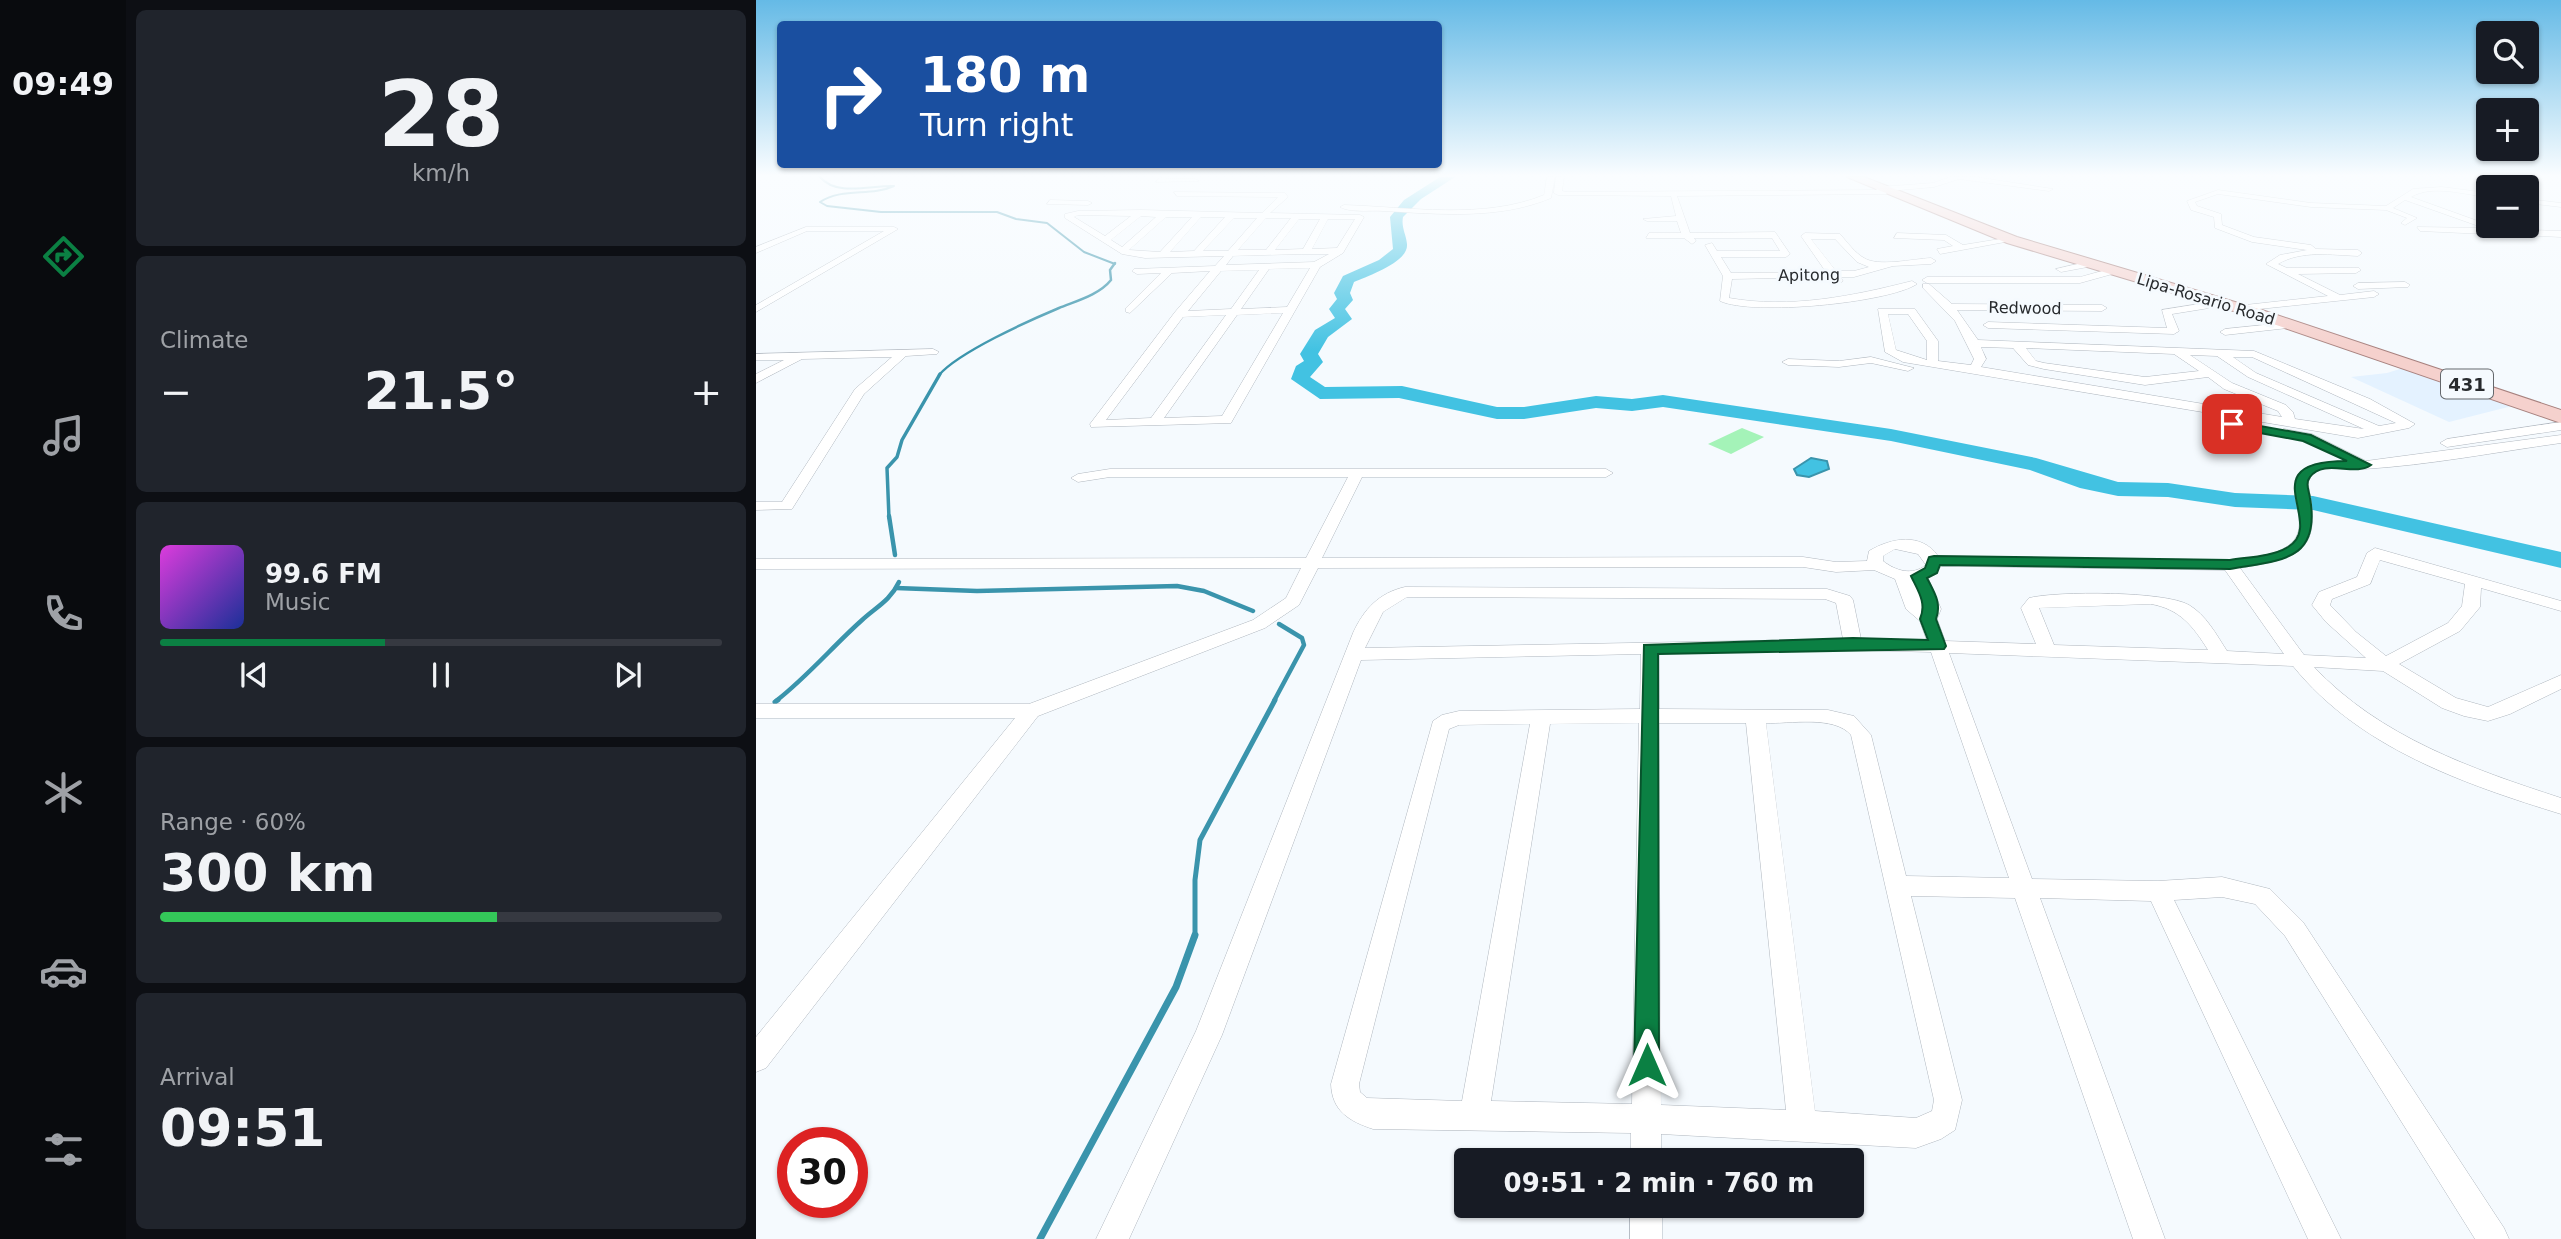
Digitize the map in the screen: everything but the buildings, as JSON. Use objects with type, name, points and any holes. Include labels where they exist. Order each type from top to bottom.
[{"type":"main road","name":"Lipa-Rosario Road","points":[[1998,235],[2293,325],[2561,417]]},
{"type":"street","points":[[756,250],[787,235]]},
{"type":"street","points":[[756,309],[884,235]]},
{"type":"street","points":[[1097,235],[1122,251],[1162,255],[1340,251]]},
{"type":"street","points":[[1105,240],[1112,235]]},
{"type":"street","points":[[1122,251],[1140,235]]},
{"type":"street","points":[[1162,255],[1180,235]]},
{"type":"street","points":[[1195,254],[1213,235]]},
{"type":"street","points":[[1247,235],[1179,314],[1096,424],[1226,420],[1316,265]]},
{"type":"street","points":[[1268,253],[1282,235]]},
{"type":"street","points":[[1305,253],[1315,235]]},
{"type":"street","points":[[1137,271],[1316,265],[1340,251],[1350,235]]},
{"type":"street","points":[[1689,235],[1691,240],[1709,245],[1781,244]]},
{"type":"street","points":[[1717,254],[1786,254],[1774,235]]},
{"type":"street","points":[[2237,235],[2301,244],[2311,248],[2312,252]]},
{"type":"street","points":[[1823,287],[1837,283],[1836,275],[1805,236],[1837,236],[1860,260],[1926,283],[2080,280],[2113,271]]},
{"type":"street","points":[[1896,236],[1946,239],[1962,247]]},
{"type":"street","points":[[1940,251],[2012,240]]},
{"type":"street","points":[[756,243],[770,243]]},
{"type":"street","points":[[1709,245],[1717,254],[1728,276],[1724,299],[1742,302],[1833,300],[1880,294],[1907,278]]},
{"type":"street","points":[[2339,297],[2284,271],[2272,262],[2312,252],[2358,253]]},
{"type":"street","name":"Apitong","points":[[1728,276],[1836,275],[1880,268],[1892,263],[1931,261]]},
{"type":"street","points":[[2061,269],[2090,264]]},
{"type":"street","points":[[1723,265],[1828,265]]},
{"type":"street","points":[[1155,422],[1266,267]]},
{"type":"street","points":[[1130,310],[1169,270]]},
{"type":"street","points":[[2284,271],[2356,270]]},
{"type":"street","points":[[1926,283],[1975,342],[1980,359],[1974,369]]},
{"type":"street","points":[[2316,286],[2405,285]]},
{"type":"street","points":[[1726,287],[1796,287]]},
{"type":"street","points":[[2240,308],[2374,295]]},
{"type":"street","points":[[1988,325],[2174,331],[2166,312],[2224,303]]},
{"type":"street","name":"Redwood","points":[[1948,307],[2102,308]]},
{"type":"street","points":[[1179,314],[1290,310]]},
{"type":"street","points":[[1933,363],[1936,354],[1934,347],[1912,311],[1882,311],[1893,354],[1933,363],[2358,434],[2409,424],[2403,418],[2287,371],[2262,356],[1975,342]]},
{"type":"street","points":[[2225,332],[2293,325]]},
{"type":"street","points":[[2016,344],[2036,365],[2157,381],[2207,374]]},
{"type":"street","points":[[2105,348],[2111,363],[2108,375]]},
{"type":"street","points":[[2177,351],[2207,374],[2282,408],[2287,412],[2289,422]]},
{"type":"street","points":[[756,357],[933,352]]},
{"type":"street","points":[[2219,352],[2252,375],[2378,430]]},
{"type":"street","points":[[756,506],[787,506],[859,392],[902,354]]},
{"type":"street","points":[[756,379],[801,355]]},
{"type":"street","points":[[1788,362],[1881,362],[2306,438],[2346,460],[2365,465],[2561,439]]},
{"type":"street","points":[[1934,561],[2230,565],[2276,557],[2295,549],[2304,535],[2306,512],[2301,482],[2306,472],[2321,465],[2561,426]]},
{"type":"street","points":[[2446,443],[2464,453]]},
{"type":"street","points":[[756,711],[1031,711],[1259,624],[1293,601],[1358,471]]},
{"type":"street","points":[[1079,478],[1110,473],[1606,473]]},
{"type":"street","points":[[1877,560],[1884,546],[1901,544],[1926,551],[1934,561]]},
{"type":"street","points":[[2561,606],[2375,553],[2364,580],[2321,599],[2325,612],[2383,665],[2459,707],[2489,715],[2561,681]]},
{"type":"street","points":[[756,564],[1803,562],[1836,567],[1877,560],[1911,576],[1931,570],[1934,561]]},
{"type":"street","points":[[2230,565],[2301,662],[2336,700],[2394,740],[2505,788],[2561,806]]},
{"type":"street","points":[[1911,576],[1915,609],[1928,619],[2149,1239]]},
{"type":"street","points":[[1354,654],[1853,643],[2221,656],[2383,665],[2454,627],[2471,607],[2473,582]]},
{"type":"street","points":[[1112,1239],[1208,1035],[1354,654],[1373,611],[1381,601],[1405,592],[1827,594],[1843,600],[1853,643]]},
{"type":"street","points":[[2047,649],[2030,608],[2035,602],[2151,599],[2166,601],[2192,611],[2221,656]]},
{"type":"street","points":[[1646,1148],[1650,649]]},
{"type":"street","points":[[756,1059],[1031,711]]},
{"type":"street","points":[[1650,716],[1828,717],[1850,721],[1857,727],[1861,734],[1948,1100],[1945,1120],[1931,1129],[1916,1133],[1802,1124],[1646,1118],[1373,1114],[1356,1110],[1349,1103],[1345,1084],[1436,732],[1444,722],[1459,718],[1650,716]]},
{"type":"street","points":[[1755,717],[1802,1124]]},
{"type":"street","points":[[1474,1116],[1541,719]]},
{"type":"street","points":[[1898,886],[2158,891],[2234,889],[2262,896],[2280,913],[2381,1060],[2493,1239]]},
{"type":"street","points":[[2158,891],[2325,1239]]},
{"type":"street","points":[[1646,1218],[1646,1239]]},
{"type":"shaded area","points":[[2403,368],[2512,406],[2449,422],[2351,377],[2387,373]]},
{"type":"green space","points":[[1742,428],[1764,437],[1731,454],[1708,444]]},
{"type":"water","points":[[1811,458],[1827,461],[1829,469],[1809,477],[1797,475],[1794,469]]},
{"type":"waterway","points":[[1062,235],[1084,252],[1114,264]]},
{"type":"waterway","points":[[1398,235],[1400,250],[1384,263],[1348,279],[1342,293],[1345,300],[1337,309],[1344,319],[1321,334],[1309,354],[1314,362],[1303,370],[1300,379],[1320,393],[1355,395],[1402,392],[1412,397],[1447,400],[1497,413],[1524,413],[1596,402],[1632,405],[1663,401],[1891,435],[2036,465],[2088,483],[2118,489],[2168,490],[2235,500],[2313,503],[2561,560]]},
{"type":"waterway","points":[[940,374],[962,357],[995,338],[1100,290],[1111,280],[1110,270],[1114,264]]},
{"type":"waterway","points":[[889,518],[887,468],[897,457],[902,440],[940,374]]},
{"type":"waterway","points":[[889,516],[895,555]]},
{"type":"waterway","points":[[776,701],[887,599],[899,582]]},
{"type":"waterway","points":[[896,588],[977,591],[1177,586],[1204,591],[1253,611]]},
{"type":"waterway","points":[[1274,701],[1304,645],[1302,638],[1279,624]]},
{"type":"waterway","points":[[1195,935],[1195,880],[1200,840],[1275,700]]},
{"type":"waterway","points":[[1040,1239],[1176,987],[1195,935]]},
{"type":"route","points":[[1647,1065],[1650,649],[1853,643],[1938,646],[1928,619],[1932,609],[1930,600],[1919,576],[1931,570],[1934,561],[2230,565],[2276,557],[2295,549],[2304,535],[2306,512],[2301,482],[2306,472],[2321,465],[2365,465],[2306,438],[2232,424]]}]
